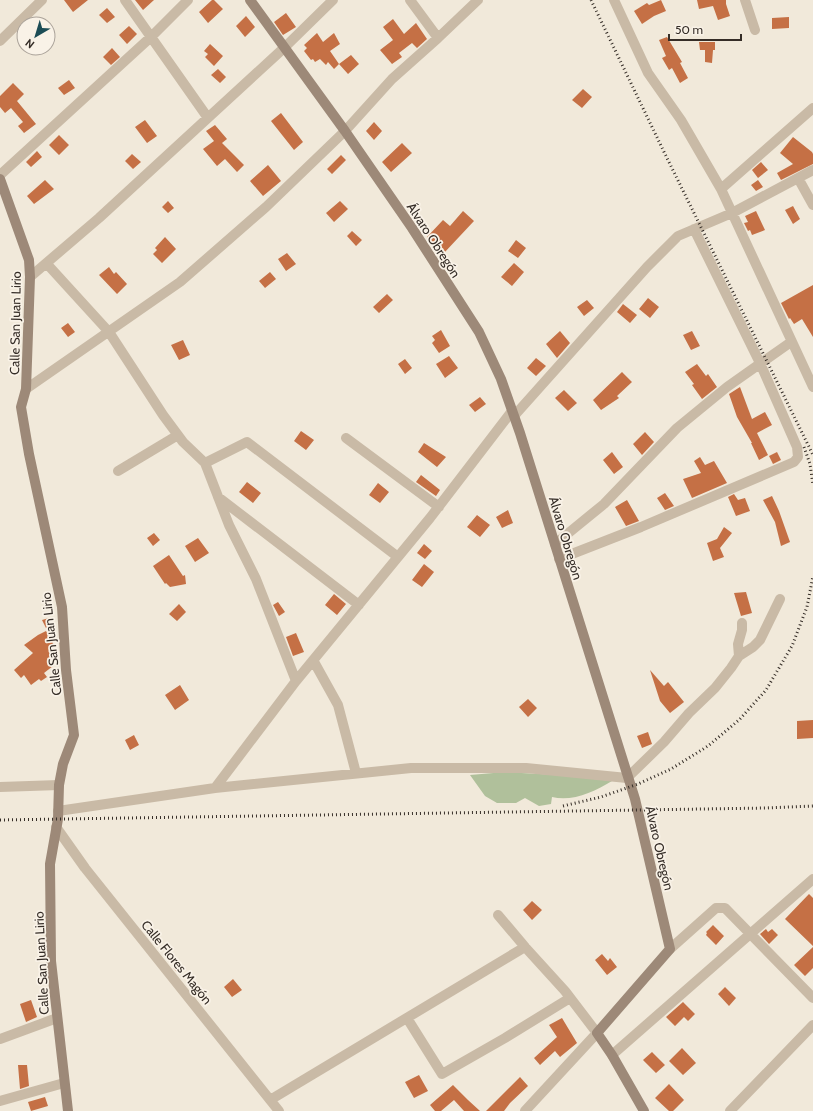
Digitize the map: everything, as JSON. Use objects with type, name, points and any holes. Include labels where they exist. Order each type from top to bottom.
[{"type":"street","points":[[0,41],[42,0]]},
{"type":"street","points":[[125,0],[152,36],[208,118]]},
{"type":"street","points":[[0,175],[152,36],[188,0]]},
{"type":"street","name":"Álvaro Obregón","points":[[250,0],[345,131],[412,228],[479,332],[501,378],[555,544],[627,778],[635,799],[670,949]]},
{"type":"street","points":[[30,277],[99,218],[285,47],[333,0]]},
{"type":"street","points":[[410,0],[438,38]]},
{"type":"street","points":[[26,389],[180,282],[266,207],[345,131],[392,79],[478,0]]},
{"type":"street","points":[[614,0],[648,73],[681,120],[721,189],[813,388]]},
{"type":"street","points":[[745,0],[755,30]]},
{"type":"street","points":[[721,189],[813,108]]},
{"type":"street","points":[[215,788],[296,681],[513,414],[647,267],[678,236],[732,213],[813,170]]},
{"type":"street","points":[[798,178],[813,205]]},
{"type":"street","name":"Calle San Juan Lirio","points":[[0,179],[29,260],[30,277],[26,389],[21,407],[29,454],[62,607],[66,670],[74,735],[63,764],[59,785],[58,811],[50,864],[51,960],[68,1111]]},
{"type":"street","points":[[559,559],[641,527],[794,462],[798,457],[797,447],[760,363],[694,229]]},
{"type":"street","points":[[47,264],[109,332],[163,415],[183,442],[205,463],[228,525],[256,579],[296,681]]},
{"type":"street","points":[[555,544],[604,504],[677,428],[727,387],[791,342]]},
{"type":"street","points":[[118,471],[178,435]]},
{"type":"street","points":[[346,438],[438,507]]},
{"type":"street","points":[[205,463],[247,442],[398,557]]},
{"type":"street","points":[[218,497],[358,605]]},
{"type":"street","points":[[58,811],[215,788],[411,768],[526,768],[627,778],[664,742],[689,713],[715,688],[739,656],[753,647],[760,640],[780,599]]},
{"type":"street","points":[[739,656],[738,644],[742,630],[742,622]]},
{"type":"street","points":[[313,660],[338,705],[356,773]]},
{"type":"street","points":[[0,787],[59,785]]},
{"type":"street","name":"Calle Flores Magón","points":[[56,827],[85,868],[279,1111]]},
{"type":"street","points":[[612,1055],[813,879]]},
{"type":"street","points":[[525,1111],[598,1033],[670,949],[716,908],[725,908],[813,998]]},
{"type":"street","points":[[498,915],[570,998],[598,1033],[644,1111]]},
{"type":"street","points":[[270,1100],[525,947]]},
{"type":"street","points":[[407,1018],[442,1074],[505,1038],[570,998]]},
{"type":"street","points":[[0,1039],[57,1018]]},
{"type":"street","points":[[730,1111],[813,1025]]},
{"type":"street","points":[[0,1101],[64,1083]]},
{"type":"green space","points":[[505,772],[558,775],[612,781],[583,795],[567,798],[552,797],[551,804],[539,806],[525,798],[516,803],[497,803],[485,796],[470,775]]},
{"type":"building","points":[[64,0],[88,0],[73,12]]},
{"type":"building","points":[[135,0],[154,0],[143,10]]},
{"type":"building","points":[[212,0],[214,0],[223,9],[208,23],[199,12]]},
{"type":"building","points":[[661,0],[666,11],[654,16],[642,24],[634,11],[647,3],[649,5]]},
{"type":"building","points":[[697,0],[726,0],[730,16],[718,20],[713,6],[699,9]]},
{"type":"building","points":[[107,8],[115,17],[107,23],[99,15]]},
{"type":"building","points":[[286,13],[296,27],[283,35],[274,22]]},
{"type":"building","points":[[246,16],[255,27],[245,37],[236,26]]},
{"type":"building","points":[[789,17],[789,28],[772,29],[772,18]]},
{"type":"building","points":[[393,19],[404,34],[416,23],[427,39],[417,48],[412,43],[399,53],[402,57],[392,64],[380,50],[393,40],[383,27]]},
{"type":"building","points":[[129,26],[137,34],[127,44],[119,35]]},
{"type":"building","points":[[317,33],[323,42],[334,33],[340,44],[330,51],[339,64],[334,69],[328,62],[326,65],[320,59],[315,62],[313,59],[311,60],[304,51],[307,48],[304,45]]},
{"type":"building","points":[[667,37],[682,62],[680,63],[688,78],[680,83],[672,68],[669,70],[662,58],[666,56],[659,40]]},
{"type":"building","points":[[699,42],[715,42],[712,63],[705,62],[705,50],[700,50]]},
{"type":"building","points":[[210,44],[223,56],[214,66],[205,57],[208,54],[204,51]]},
{"type":"building","points":[[112,48],[120,57],[111,65],[103,57]]},
{"type":"building","points":[[351,55],[359,64],[348,74],[339,64]]},
{"type":"building","points":[[218,69],[226,77],[220,83],[211,75]]},
{"type":"building","points":[[69,80],[75,88],[64,95],[58,88]]},
{"type":"building","points":[[13,83],[24,94],[17,101],[36,124],[24,133],[18,126],[23,122],[11,108],[5,113],[0,107],[0,96]]},
{"type":"building","points":[[583,89],[592,97],[582,108],[572,100]]},
{"type":"building","points":[[281,113],[303,142],[294,150],[271,121]]},
{"type":"building","points":[[145,120],[157,136],[147,143],[135,127]]},
{"type":"building","points":[[374,122],[382,131],[374,140],[366,131]]},
{"type":"building","points":[[215,125],[227,139],[222,143],[244,165],[237,172],[225,159],[217,166],[203,149],[214,141],[206,131]]},
{"type":"building","points":[[59,135],[69,145],[59,155],[49,145]]},
{"type":"building","points":[[793,137],[812,152],[813,164],[781,180],[777,173],[793,164],[780,153]]},
{"type":"building","points":[[402,143],[412,153],[391,172],[382,162]]},
{"type":"building","points":[[37,151],[42,157],[31,167],[26,162]]},
{"type":"building","points":[[132,154],[141,162],[133,169],[125,161]]},
{"type":"building","points":[[341,155],[346,160],[332,174],[327,169]]},
{"type":"building","points":[[761,162],[768,170],[758,178],[752,170]]},
{"type":"building","points":[[268,165],[281,181],[263,196],[250,181]]},
{"type":"building","points":[[45,180],[54,189],[34,204],[27,196]]},
{"type":"building","points":[[758,180],[763,187],[756,191],[751,185]]},
{"type":"building","points":[[168,201],[174,208],[168,213],[162,207]]},
{"type":"building","points":[[340,201],[348,209],[334,222],[326,213]]},
{"type":"building","points":[[793,206],[800,219],[793,224],[785,210]]},
{"type":"building","points":[[463,211],[474,221],[444,253],[427,237],[443,220],[450,226]]},
{"type":"building","points":[[756,211],[765,230],[752,235],[744,223],[748,222],[745,216]]},
{"type":"building","points":[[352,231],[362,240],[356,246],[347,236]]},
{"type":"building","points":[[165,237],[176,249],[162,263],[153,254],[157,250],[155,248]]},
{"type":"building","points":[[516,240],[526,248],[518,258],[508,251]]},
{"type":"building","points":[[287,253],[296,264],[286,271],[278,259]]},
{"type":"building","points":[[514,263],[524,272],[512,286],[501,277]]},
{"type":"building","points":[[109,267],[114,274],[116,272],[127,284],[117,294],[99,275]]},
{"type":"building","points":[[270,272],[276,279],[265,288],[259,281]]},
{"type":"building","points":[[813,285],[813,337],[802,319],[794,324],[790,318],[789,319],[781,303]]},
{"type":"building","points":[[387,294],[393,300],[379,313],[373,307]]},
{"type":"building","points":[[648,298],[659,307],[650,318],[639,309]]},
{"type":"building","points":[[587,300],[594,308],[584,316],[577,307]]},
{"type":"building","points":[[623,304],[637,315],[630,323],[617,312]]},
{"type":"building","points":[[68,323],[75,332],[68,337],[61,328]]},
{"type":"building","points":[[441,330],[450,346],[439,353],[432,343],[435,340],[432,336]]},
{"type":"building","points":[[560,331],[570,343],[557,358],[546,344]]},
{"type":"building","points":[[692,331],[700,346],[691,350],[683,335]]},
{"type":"building","points":[[183,340],[190,355],[179,360],[171,345]]},
{"type":"building","points":[[449,356],[458,368],[445,378],[436,364]]},
{"type":"building","points":[[536,358],[546,366],[536,376],[527,368]]},
{"type":"building","points":[[405,359],[412,368],[405,374],[398,364]]},
{"type":"building","points":[[697,364],[706,376],[708,374],[717,387],[702,399],[692,385],[694,384],[685,372]]},
{"type":"building","points":[[622,372],[632,382],[617,396],[619,398],[601,410],[593,400]]},
{"type":"building","points":[[740,387],[752,419],[765,412],[772,425],[757,433],[768,455],[759,460],[752,443],[737,417],[729,394]]},
{"type":"building","points":[[564,390],[577,403],[568,411],[555,398]]},
{"type":"building","points":[[480,397],[486,404],[475,412],[469,405]]},
{"type":"building","points":[[301,431],[314,440],[306,450],[294,441]]},
{"type":"building","points":[[645,432],[654,442],[642,455],[633,444]]},
{"type":"building","points":[[424,443],[446,457],[437,467],[418,452]]},
{"type":"building","points":[[612,452],[623,467],[614,474],[603,460]]},
{"type":"building","points":[[777,452],[781,460],[773,464],[769,456]]},
{"type":"building","points":[[700,457],[705,465],[714,461],[727,483],[692,498],[683,479],[701,473],[694,461]]},
{"type":"building","points":[[421,475],[440,490],[436,496],[416,482]]},
{"type":"building","points":[[247,482],[261,493],[253,503],[239,492]]},
{"type":"building","points":[[378,483],[389,492],[380,503],[369,495]]},
{"type":"building","points":[[665,493],[674,506],[665,510],[657,498]]},
{"type":"building","points":[[734,494],[738,500],[745,498],[750,511],[736,516],[728,497]]},
{"type":"building","points":[[772,496],[790,542],[781,546],[775,522],[763,500]]},
{"type":"building","points":[[627,500],[639,521],[626,526],[615,507]]},
{"type":"building","points":[[508,510],[513,523],[502,528],[496,517]]},
{"type":"building","points":[[477,515],[490,525],[480,537],[467,527]]},
{"type":"building","points":[[724,527],[732,533],[720,548],[724,557],[713,561],[707,543],[717,539]]},
{"type":"building","points":[[154,533],[160,540],[153,546],[147,538]]},
{"type":"building","points":[[198,538],[209,553],[195,562],[185,546]]},
{"type":"building","points":[[424,544],[432,551],[425,559],[417,553]]},
{"type":"building","points":[[169,555],[183,576],[185,575],[186,584],[170,587],[166,583],[165,584],[153,566]]},
{"type":"building","points":[[424,564],[434,572],[422,587],[412,580]]},
{"type":"building","points":[[746,592],[752,613],[741,616],[734,593]]},
{"type":"building","points":[[334,594],[346,604],[337,615],[325,605]]},
{"type":"building","points":[[278,602],[285,612],[279,616],[273,605]]},
{"type":"building","points":[[179,604],[186,612],[177,621],[169,614]]},
{"type":"building","points":[[49,618],[52,625],[46,628],[42,620]]},
{"type":"building","points":[[46,631],[58,652],[47,659],[53,666],[44,673],[47,677],[41,681],[39,679],[31,685],[24,675],[21,678],[14,670],[33,653],[24,645]]},
{"type":"building","points":[[296,633],[304,652],[293,656],[286,637]]},
{"type":"building","points":[[650,670],[664,686],[668,682],[684,702],[670,713],[660,701]]},
{"type":"building","points":[[180,685],[189,700],[175,710],[165,695]]},
{"type":"building","points":[[528,699],[537,708],[528,717],[519,707]]},
{"type":"building","points":[[813,720],[813,738],[797,739],[797,721]]},
{"type":"building","points":[[648,732],[652,744],[642,748],[637,736]]},
{"type":"building","points":[[134,735],[139,745],[130,750],[125,740]]},
{"type":"building","points":[[809,894],[813,898],[813,946],[785,919]]},
{"type":"building","points":[[532,901],[542,910],[532,920],[523,910]]},
{"type":"building","points":[[713,925],[724,936],[716,945],[706,935],[706,932]]},
{"type":"building","points":[[766,929],[768,932],[772,929],[778,935],[769,944],[760,934]]},
{"type":"building","points":[[813,947],[813,968],[805,976],[794,965]]},
{"type":"building","points":[[602,954],[608,961],[610,958],[617,967],[607,975],[595,960]]},
{"type":"building","points":[[179,962],[184,967],[178,973],[173,968]]},
{"type":"building","points":[[233,979],[242,990],[232,997],[224,987]]},
{"type":"building","points":[[725,987],[736,998],[729,1006],[718,994]]},
{"type":"building","points":[[31,1000],[37,1017],[26,1022],[20,1004]]},
{"type":"building","points":[[683,1002],[695,1014],[688,1021],[684,1017],[675,1026],[666,1017]]},
{"type":"building","points":[[562,1018],[577,1043],[560,1057],[555,1051],[540,1065],[534,1058],[557,1037],[549,1025]]},
{"type":"building","points":[[682,1048],[696,1063],[683,1075],[669,1061]]},
{"type":"building","points":[[652,1052],[665,1065],[656,1073],[643,1060]]},
{"type":"building","points":[[18,1065],[27,1065],[29,1086],[20,1089]]},
{"type":"building","points":[[419,1075],[428,1091],[414,1098],[405,1082]]},
{"type":"building","points":[[520,1077],[528,1086],[510,1103],[504,1111],[486,1111]]},
{"type":"building","points":[[669,1084],[684,1100],[673,1111],[669,1111],[655,1098]]},
{"type":"building","points":[[453,1085],[480,1111],[464,1111],[454,1100],[441,1111],[435,1111],[430,1105]]},
{"type":"building","points":[[45,1097],[48,1106],[31,1111],[28,1102]]},
{"type":"railway","points":[[591,0],[813,455]]},
{"type":"railway","points":[[804,447],[810,464],[813,485]]},
{"type":"railway","points":[[563,806],[601,797],[638,784],[671,769],[708,746],[739,720],[766,690],[792,646],[807,607],[813,576]]},
{"type":"railway","points":[[0,820],[813,806]]}]
